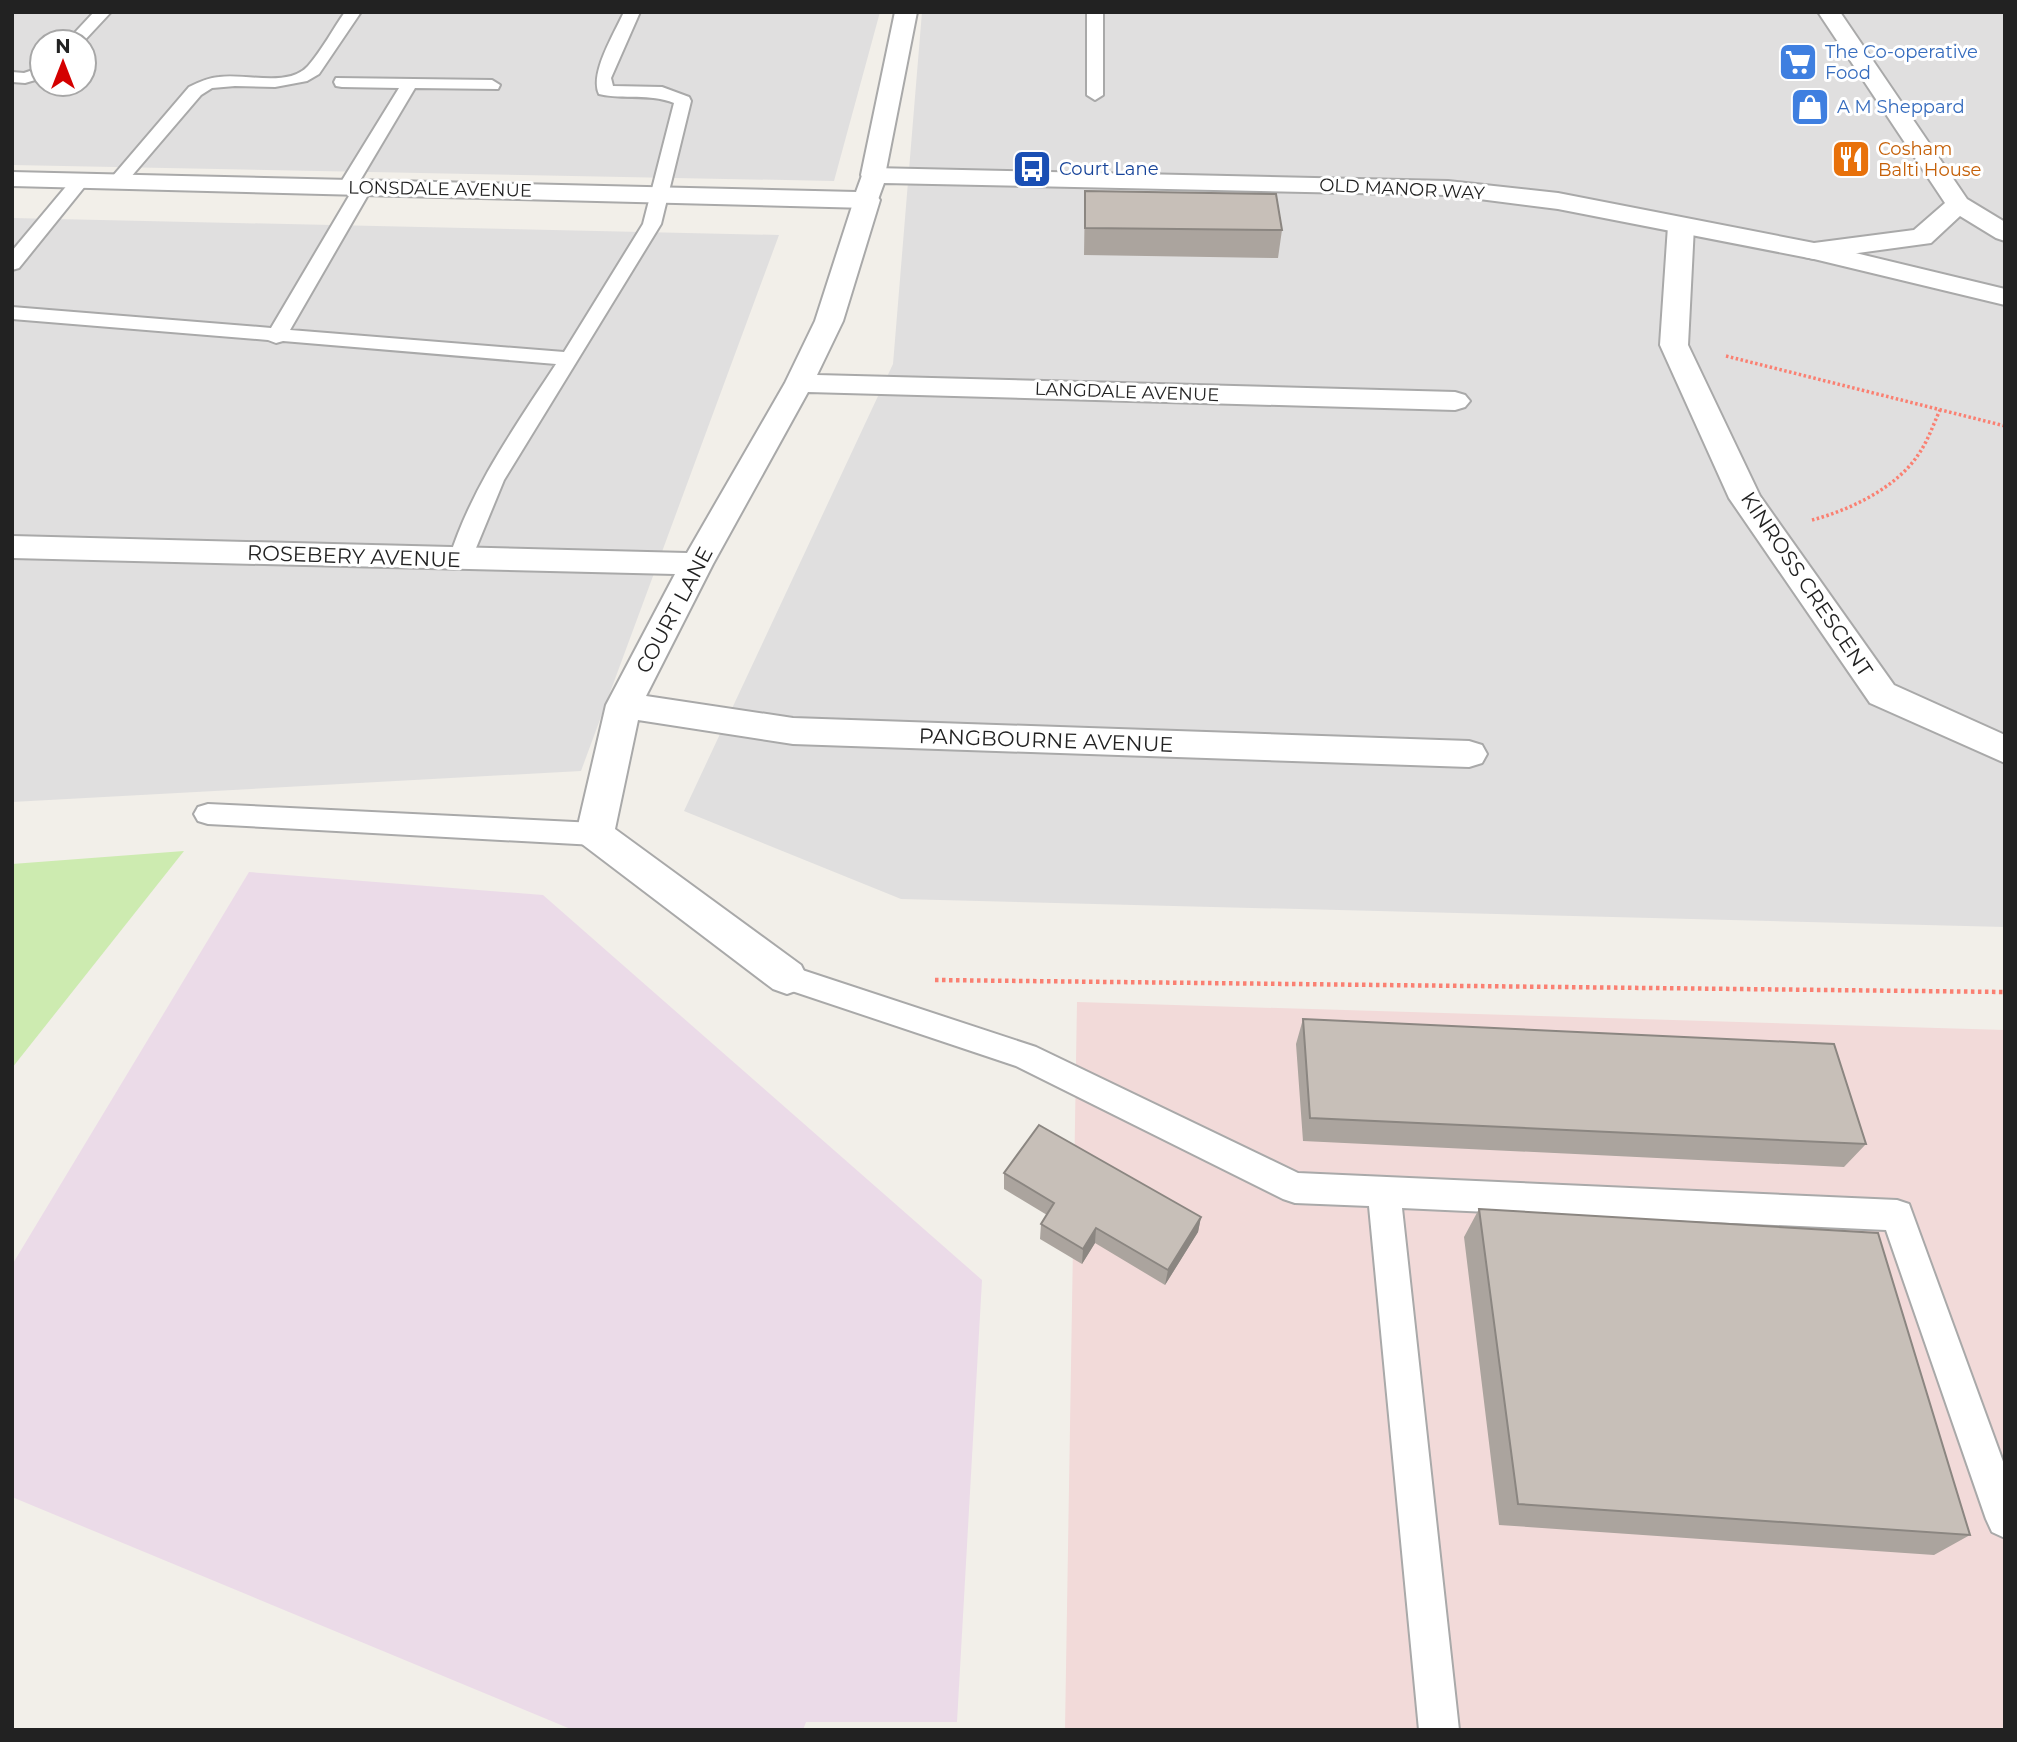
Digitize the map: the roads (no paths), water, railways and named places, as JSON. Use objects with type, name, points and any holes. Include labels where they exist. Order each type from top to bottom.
[{"type":"street","name":"COURT LANE","points":[[596,834],[624,705],[697,564],[799,383],[829,321],[870,188],[906,12]]},
{"type":"street","points":[[1829,12],[1958,204],[2005,233]]},
{"type":"street","name":"LONSDALE AVENUE","points":[[12,179],[661,195],[870,188]]},
{"type":"street","name":"OLD MANOR WAY","points":[[870,188],[1448,188],[1558,201],[1814,251],[2005,297]]},
{"type":"street","points":[[1814,251],[1922,237],[1958,204]]},
{"type":"street","name":"KINROSS CRESCENT","points":[[1681,226],[1674,345],[1745,498],[1882,694],[2005,751]]},
{"type":"street","name":"LANGDALE AVENUE","points":[[799,383],[1455,401]]},
{"type":"street","name":"ROSEBERY AVENUE","points":[[12,547],[697,564]]},
{"type":"street","name":"PANGBOURNE AVENUE","points":[[624,705],[793,731],[1469,754]]},
{"type":"street","points":[[596,834],[787,977]]},
{"type":"lane","points":[[88,28],[103,12]]},
{"type":"lane","points":[[118,181],[195,91],[210,83],[273,83],[305,77],[313,71],[353,12]]},
{"type":"lane","points":[[461,559],[467,533],[496,474],[652,224],[683,100],[662,92],[606,90],[603,78],[632,12]]},
{"type":"lane","points":[[1095,12],[1095,95]]},
{"type":"lane","points":[[342,82],[492,85]]},
{"type":"lane","points":[[276,337],[410,83]]},
{"type":"lane","points":[[12,264],[80,181]]},
{"type":"lane","points":[[12,313],[276,337],[570,359]]},
{"type":"lane","points":[[208,814],[596,834]]},
{"type":"lane","points":[[787,977],[1025,1056],[1295,1188],[1897,1215],[2005,1519]]},
{"type":"lane","points":[[1384,1194],[1438,1730]]},
{"type":"place","name":"The Co-operative Food","points":[[1798,62]]},
{"type":"place","name":"A M Sheppard","points":[[1810,107]]},
{"type":"place","name":"Cosham Balti House","points":[[1851,159]]},
{"type":"place","name":"Court Lane","points":[[1032,169]]}]
